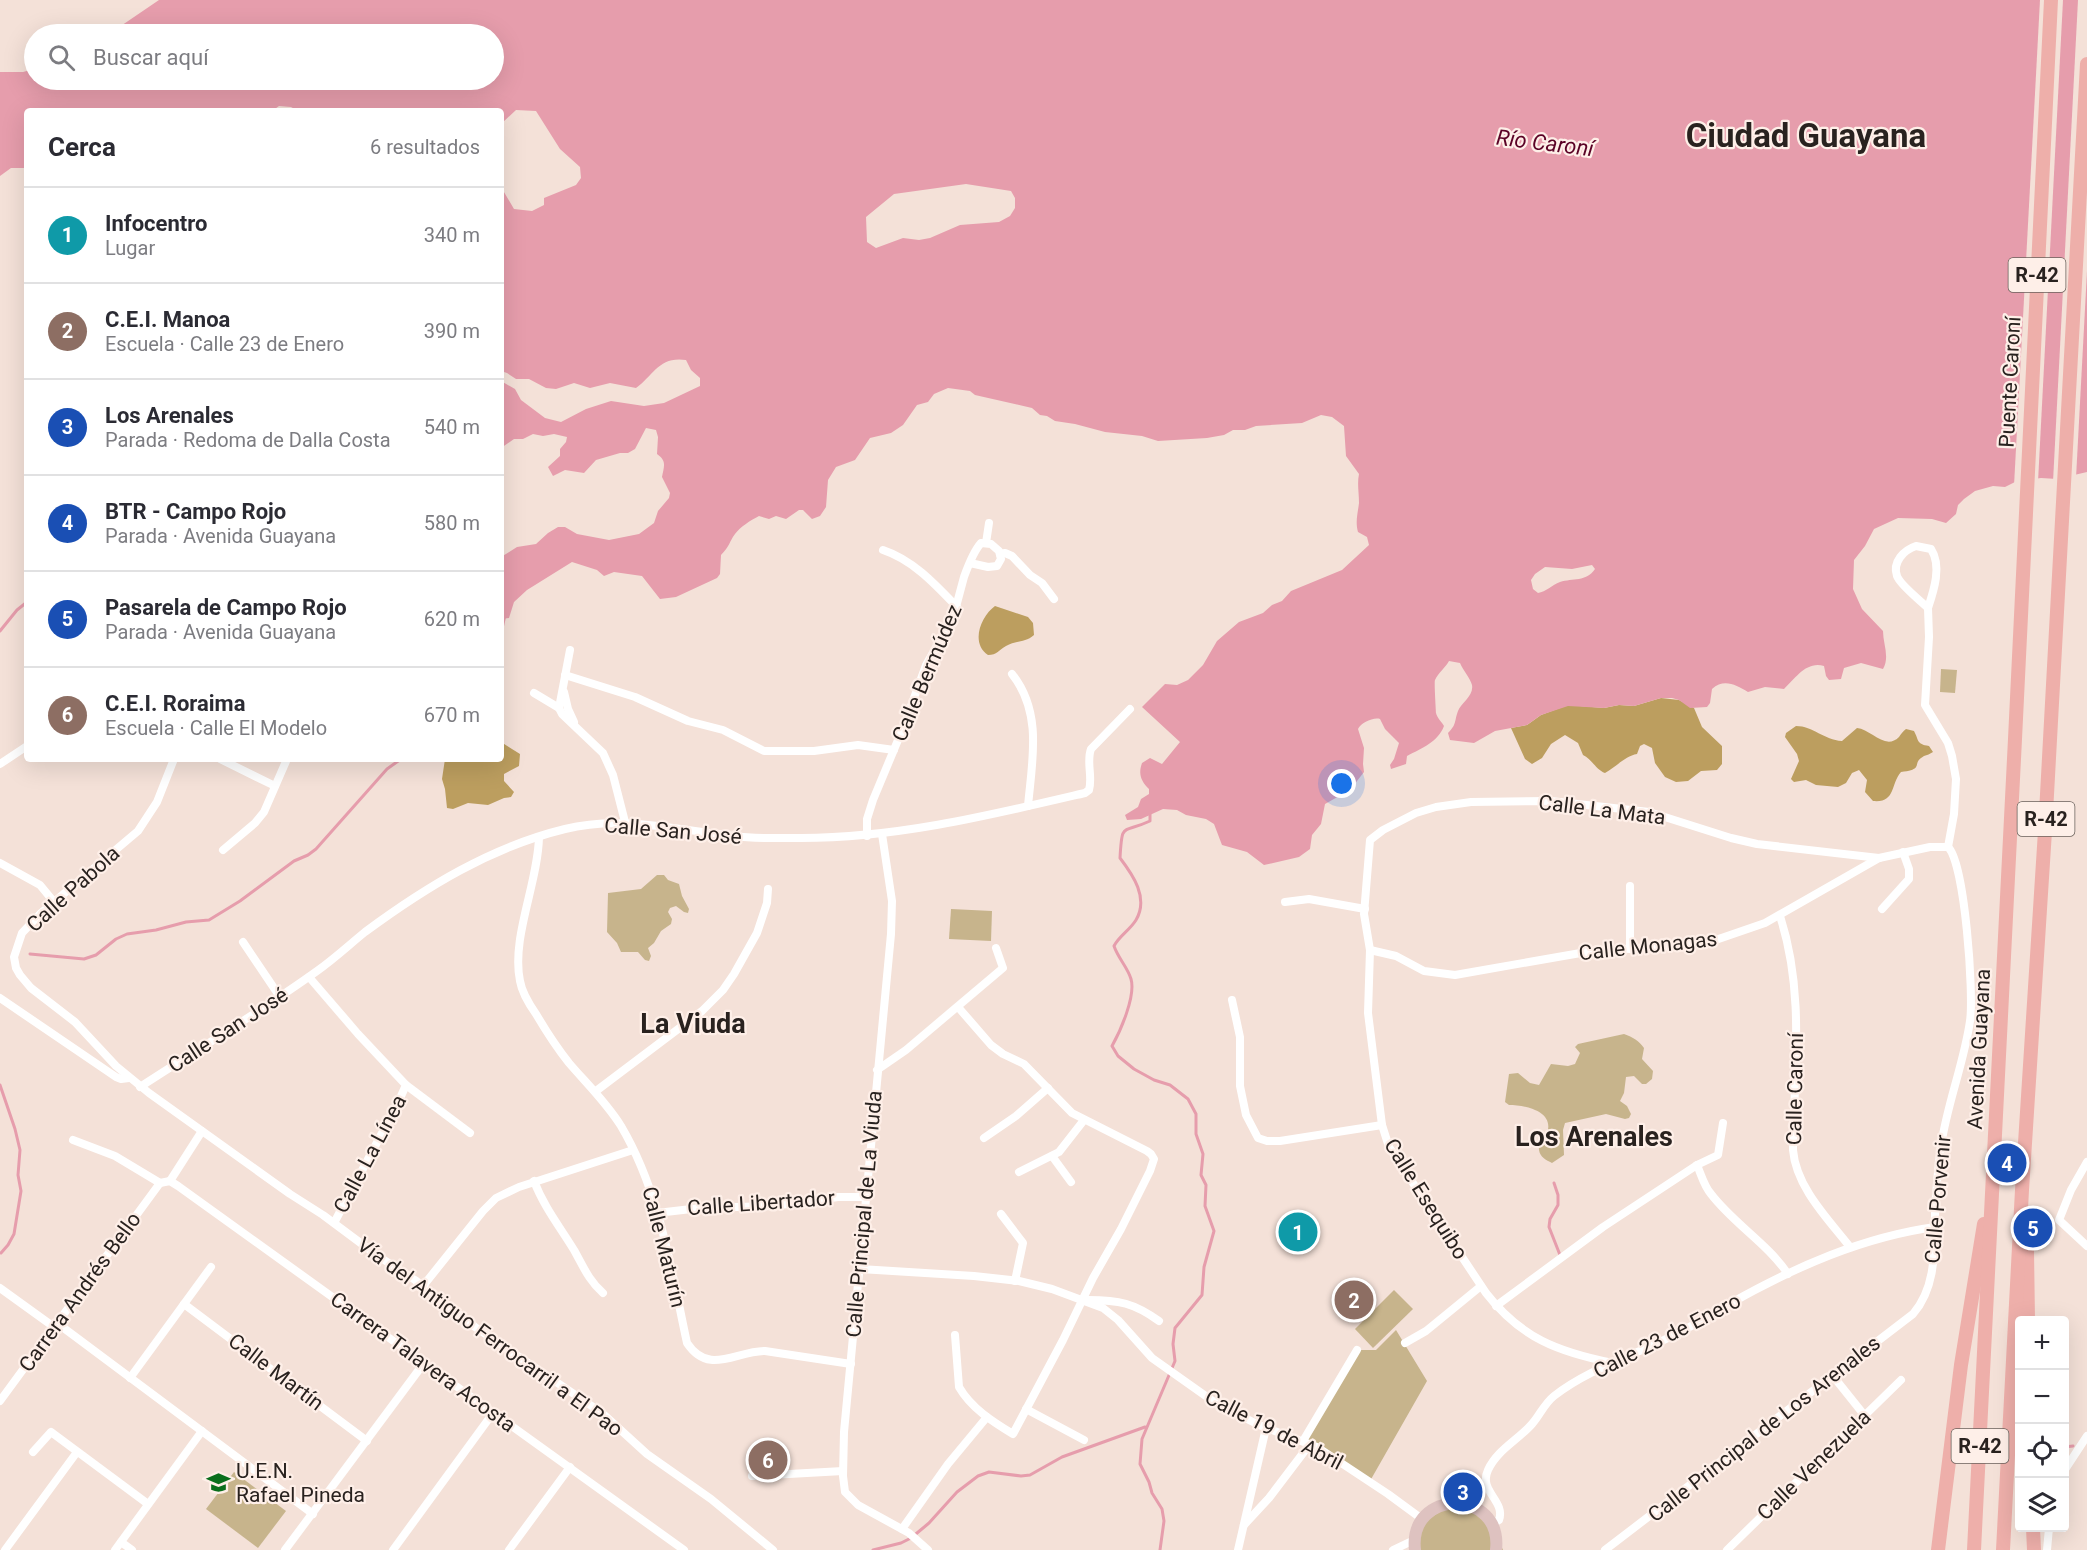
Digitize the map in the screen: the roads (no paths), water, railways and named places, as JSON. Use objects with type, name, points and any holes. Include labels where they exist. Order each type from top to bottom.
[{"type":"main road","name":"Puente Caroní","points":[[2023,550],[2051,0]]},
{"type":"main road","name":"R-42","points":[[2002,1550],[2046,819],[2087,64]]},
{"type":"main road","name":"Avenida Guayana","points":[[1974,1550],[2023,550]]},
{"type":"main road","points":[[1938,1550],[1963,1354],[1984,1226],[1993,1187]]},
{"type":"main road","points":[[2022,1190],[2027,1229],[2028,1316]]},
{"type":"main road","points":[[2033,1532],[2034,1550]]},
{"type":"street","name":"Calle Bermúdez","points":[[867,836],[869,812],[926,665],[950,625],[970,563],[982,544],[989,523]]},
{"type":"street","points":[[970,563],[988,567],[997,566],[1000,563],[1000,554],[996,547],[982,544]]},
{"type":"street","points":[[1928,608],[1896,573],[1897,563],[1902,555],[1916,546],[1927,547],[1935,555],[1935,585],[1928,608],[1929,637],[1925,705],[1948,743],[1954,763],[1956,779],[1953,822],[1948,847]]},
{"type":"street","points":[[882,550],[901,557],[957,607]]},
{"type":"street","points":[[1000,554],[1005,553],[1012,556],[1030,575],[1042,583],[1054,599]]},
{"type":"street","points":[[559,708],[570,650]]},
{"type":"street","points":[[1012,674],[1026,696],[1033,733],[1034,760],[1028,806]]},
{"type":"street","points":[[564,679],[635,697],[688,721],[723,730],[764,751],[814,750],[858,745],[894,750]]},
{"type":"street","points":[[564,679],[568,709],[578,728]]},
{"type":"street","points":[[534,693],[559,708],[562,714],[603,753],[613,775],[625,822]]},
{"type":"street","name":"Calle San José","points":[[140,1087],[309,977],[419,894],[474,863],[539,837],[583,825],[610,822],[740,837],[867,836],[1085,794],[1091,785],[1089,758],[1091,749],[1130,709]]},
{"type":"street","points":[[0,764],[24,748]]},
{"type":"street","name":"Calle Pabola","points":[[173,762],[162,791],[143,825],[54,902],[22,933],[15,951],[16,968],[31,988],[75,1022],[129,1078],[202,1131]]},
{"type":"street","points":[[226,762],[275,786]]},
{"type":"street","points":[[223,850],[260,817],[286,762]]},
{"type":"street","name":"Calle La Mata","points":[[1369,844],[1372,837],[1383,830],[1429,808],[1471,802],[1551,801],[1649,812],[1757,844],[1879,858]]},
{"type":"street","name":"Calle Principal de La Viuda","points":[[882,834],[892,913],[842,1452],[843,1471],[845,1492],[850,1498],[905,1531],[925,1547]]},
{"type":"street","name":"Calle Maturín","points":[[539,837],[518,960],[521,987],[538,1018],[568,1061],[596,1091],[621,1126],[633,1150],[650,1187],[676,1288],[687,1343],[696,1353],[705,1358],[720,1361],[752,1351],[771,1351],[851,1364]]},
{"type":"street","name":"Calle Esequibo","points":[[1369,844],[1365,909],[1370,950],[1368,1012],[1382,1125],[1389,1147],[1481,1286],[1503,1314],[1535,1339],[1580,1356],[1613,1363]]},
{"type":"street","name":"Calle Monagas","points":[[1370,950],[1396,956],[1424,971],[1455,975],[1577,953],[1712,942],[1780,916],[1879,858],[1939,846],[1948,847]]},
{"type":"street","name":"Calle Porvenir","points":[[1920,1304],[1928,1286],[1934,1260],[1942,1139],[1971,1010],[1962,891],[1952,851],[1948,847]]},
{"type":"street","points":[[1882,909],[1909,879],[1909,869],[1903,852]]},
{"type":"street","points":[[0,863],[40,885],[54,902]]},
{"type":"street","points":[[1630,886],[1630,949]]},
{"type":"street","points":[[596,1091],[702,1011],[723,990],[757,933],[767,903],[768,889]]},
{"type":"street","points":[[1285,902],[1309,900],[1365,909]]},
{"type":"street","name":"Calle Caroní","points":[[1780,916],[1791,962],[1797,1030],[1797,1094],[1793,1139],[1796,1168],[1807,1190],[1850,1247]]},
{"type":"street","points":[[243,942],[280,997]]},
{"type":"street","points":[[877,1070],[906,1050],[1003,968],[996,948]]},
{"type":"street","name":"Calle La Línea","points":[[309,977],[406,1085],[398,1105],[334,1223]]},
{"type":"street","points":[[0,998],[116,1077],[129,1078]]},
{"type":"street","points":[[1232,1000],[1240,1037],[1239,1075],[1242,1099],[1249,1122],[1258,1138],[1280,1141],[1382,1125]]},
{"type":"street","points":[[955,1335],[959,1387],[969,1401],[987,1417],[1013,1434],[1139,1195],[1154,1159],[1147,1151],[1084,1120],[1064,1107],[1024,1064],[1003,1054],[991,1045],[958,1007]]},
{"type":"street","points":[[406,1085],[470,1133]]},
{"type":"street","points":[[984,1137],[1016,1116],[1048,1088]]},
{"type":"street","points":[[1019,1172],[1065,1147],[1084,1120]]},
{"type":"street","points":[[1496,1306],[1603,1227],[1697,1165],[1718,1155],[1723,1123]]},
{"type":"street","name":"Vía del Antiguo Ferrocarril a El Pao","points":[[202,1131],[423,1286],[490,1337],[602,1413],[647,1454],[711,1500],[773,1550]]},
{"type":"street","name":"Carrera Andrés Bello","points":[[0,1401],[202,1131]]},
{"type":"street","name":"Carrera Talavera Acosta","points":[[73,1140],[115,1156],[165,1183],[281,1259],[684,1550]]},
{"type":"street","points":[[423,1286],[490,1203],[504,1193],[534,1181],[633,1150]]},
{"type":"street","points":[[1052,1156],[1071,1182]]},
{"type":"street","points":[[2087,1162],[2071,1190],[2059,1220],[2087,1246]]},
{"type":"street","points":[[1697,1165],[1714,1198],[1762,1244],[1788,1275]]},
{"type":"street","points":[[534,1181],[543,1203],[574,1250],[589,1279],[603,1293]]},
{"type":"street","name":"Calle Libertador","points":[[657,1213],[700,1208],[773,1206],[838,1197],[866,1197]]},
{"type":"street","points":[[1001,1214],[1023,1243],[1015,1281]]},
{"type":"street","name":"Calle 23 de Enero","points":[[1493,1528],[1501,1513],[1487,1488],[1486,1479],[1489,1468],[1500,1454],[1531,1426],[1544,1406],[1554,1396],[1613,1363],[1676,1335],[1733,1302],[1850,1247],[1935,1227]]},
{"type":"street","points":[[130,1377],[211,1267]]},
{"type":"street","name":"Calle 19 de Abril","points":[[860,1269],[974,1276],[1015,1281],[1052,1289],[1112,1313],[1152,1358],[1217,1404],[1266,1428],[1307,1443],[1388,1494],[1422,1519]]},
{"type":"street","points":[[1406,1343],[1481,1286]]},
{"type":"street","points":[[0,1288],[130,1377],[313,1514]]},
{"type":"street","points":[[1082,1300],[1112,1300],[1131,1304],[1159,1321]]},
{"type":"street","name":"Calle Martín","points":[[184,1304],[367,1441]]},
{"type":"street","name":"Calle Principal de Los Arenales","points":[[1605,1550],[1913,1314],[1920,1304]]},
{"type":"street","points":[[1243,1527],[1269,1498],[1307,1443],[1357,1350]]},
{"type":"street","points":[[285,1550],[424,1363]]},
{"type":"street","points":[[1833,1376],[1865,1416]]},
{"type":"street","name":"Calle Venezuela","points":[[1727,1550],[1901,1380]]},
{"type":"street","points":[[1026,1409],[1084,1440]]},
{"type":"street","points":[[393,1550],[494,1413]]},
{"type":"street","points":[[905,1531],[948,1464],[987,1417]]},
{"type":"street","points":[[1238,1550],[1266,1428]]},
{"type":"street","points":[[132,1550],[118,1546],[202,1431]]},
{"type":"street","points":[[33,1452],[51,1432],[148,1504]]},
{"type":"street","points":[[2069,1464],[2087,1436]]},
{"type":"street","points":[[6,1550],[77,1452]]},
{"type":"street","points":[[513,1548],[570,1467]]},
{"type":"street","points":[[752,1476],[843,1471]]},
{"type":"street","points":[[1393,1550],[1415,1545],[1422,1519],[1433,1509],[1455,1502],[1476,1508],[1493,1528],[1503,1550]]},
{"type":"street","points":[[1493,1528],[1496,1550]]},
{"type":"street","points":[[2047,1550],[2049,1532]]},
{"type":"water","name":"Río Caroní","points":[[159,0],[2087,0],[2087,472],[2057,479],[2017,481],[2005,487],[1993,486],[1975,491],[1958,505],[1956,514],[1946,523],[1932,519],[1898,518],[1874,529],[1854,560],[1853,589],[1862,609],[1883,631],[1886,655],[1883,669],[1861,663],[1844,668],[1841,679],[1829,680],[1824,666],[1812,666],[1784,689],[1765,687],[1748,692],[1734,685],[1721,684],[1712,689],[1710,703],[1707,707],[1690,708],[1672,698],[1661,698],[1634,706],[1619,705],[1604,708],[1568,706],[1541,715],[1527,725],[1495,731],[1474,743],[1450,740],[1448,733],[1454,725],[1460,708],[1469,696],[1472,685],[1460,663],[1449,661],[1435,680],[1436,713],[1444,726],[1438,736],[1429,744],[1407,756],[1406,764],[1391,769],[1390,765],[1399,743],[1385,729],[1380,719],[1371,720],[1362,725],[1358,729],[1364,748],[1364,772],[1350,790],[1325,804],[1321,824],[1312,835],[1310,849],[1299,857],[1264,865],[1247,852],[1222,845],[1214,824],[1206,819],[1186,815],[1177,810],[1163,809],[1141,819],[1127,820],[1125,815],[1138,807],[1141,799],[1149,794],[1149,789],[1141,777],[1142,763],[1150,758],[1162,764],[1180,742],[1142,707],[1165,684],[1177,685],[1188,680],[1203,665],[1217,641],[1239,622],[1263,613],[1272,605],[1282,601],[1291,591],[1342,570],[1369,545],[1367,537],[1358,532],[1357,528],[1359,474],[1346,456],[1344,426],[1332,417],[1321,415],[1302,423],[1256,426],[1207,438],[1158,441],[1142,436],[1105,432],[1055,421],[1040,415],[1032,408],[975,395],[970,391],[948,388],[934,394],[928,402],[917,405],[903,425],[891,433],[870,438],[855,460],[836,467],[828,480],[826,507],[820,516],[812,519],[803,510],[799,510],[786,519],[776,516],[769,519],[759,516],[743,526],[721,555],[720,574],[717,578],[676,597],[660,599],[642,576],[614,572],[604,576],[597,570],[572,562],[527,590],[514,602],[509,618],[504,619],[504,555],[517,547],[536,544],[558,527],[565,527],[577,534],[609,540],[639,534],[654,523],[658,511],[669,498],[670,493],[662,477],[664,464],[657,454],[656,430],[646,428],[635,449],[628,453],[596,460],[584,473],[565,470],[553,476],[548,467],[560,456],[560,449],[567,437],[554,434],[543,436],[533,434],[523,439],[514,439],[504,446],[504,383],[515,389],[521,400],[545,418],[561,422],[586,409],[611,401],[644,406],[664,403],[700,386],[700,378],[691,370],[686,360],[669,361],[663,364],[636,388],[610,383],[590,388],[574,383],[556,389],[546,388],[529,379],[516,379],[504,372],[504,192],[514,209],[532,211],[544,205],[544,198],[576,185],[581,178],[580,167],[560,149],[536,111],[516,110],[504,121],[504,108],[293,108],[279,106],[276,108],[24,108],[24,168],[11,168],[0,176],[0,72],[23,72],[24,90],[504,90],[504,24],[124,24]],"holes":[[[966,184],[1011,191],[1015,198],[1015,208],[1010,216],[999,222],[960,225],[930,238],[919,240],[903,238],[876,248],[867,242],[866,217],[894,194]],[[1592,565],[1595,569],[1588,576],[1560,582],[1538,593],[1533,589],[1531,580],[1545,567],[1572,569]]]},
{"type":"waterway","points":[[0,631],[24,604]]},
{"type":"waterway","points":[[504,620],[505,615]]},
{"type":"waterway","points":[[30,954],[84,959],[96,955],[116,939],[127,934],[156,930],[186,922],[209,920],[240,901],[294,861],[316,849],[387,769],[397,762]]},
{"type":"waterway","points":[[1150,812],[1150,821],[1125,831],[1122,838],[1120,858],[1138,887],[1141,903],[1136,920],[1114,946],[1130,975],[1132,986],[1126,1014],[1112,1046],[1118,1056],[1134,1069],[1154,1080],[1170,1085],[1188,1099],[1196,1114],[1196,1134],[1203,1154],[1201,1175],[1206,1185],[1205,1206],[1214,1231],[1204,1267],[1202,1295],[1175,1328],[1173,1344],[1175,1361],[1142,1439],[1140,1464],[1152,1493],[1162,1509],[1164,1521],[1160,1550]]},
{"type":"waterway","points":[[0,1085],[20,1150],[18,1175],[21,1191],[14,1234],[1,1253]]},
{"type":"waterway","points":[[1554,1183],[1558,1205],[1550,1219],[1549,1227],[1560,1255]]},
{"type":"waterway","points":[[873,1550],[911,1538],[929,1523],[957,1492],[978,1476],[989,1472],[1030,1475],[1062,1457],[1145,1427]]},
{"type":"waterway","points":[[2069,1446],[2073,1446]]},
{"type":"place","name":"BTR - Campo Rojo","points":[[2007,1163]]},
{"type":"place","name":"Pasarela de Campo Rojo","points":[[2033,1228]]},
{"type":"place","name":"Infocentro","points":[[1298,1232]]},
{"type":"place","name":"C.E.I. Manoa","points":[[1354,1300]]},
{"type":"place","name":"C.E.I. Roraima","points":[[768,1460]]},
{"type":"place","name":"U.E.N. Rafael Pineda","points":[[218,1483]]},
{"type":"place","name":"Los Arenales","points":[[1463,1492]]},
{"type":"district","name":"Ciudad Guayana","points":[[1806,135]]},
{"type":"district","name":"La Viuda","points":[[693,1024]]},
{"type":"district","name":"Los Arenales","points":[[1594,1137]]}]
